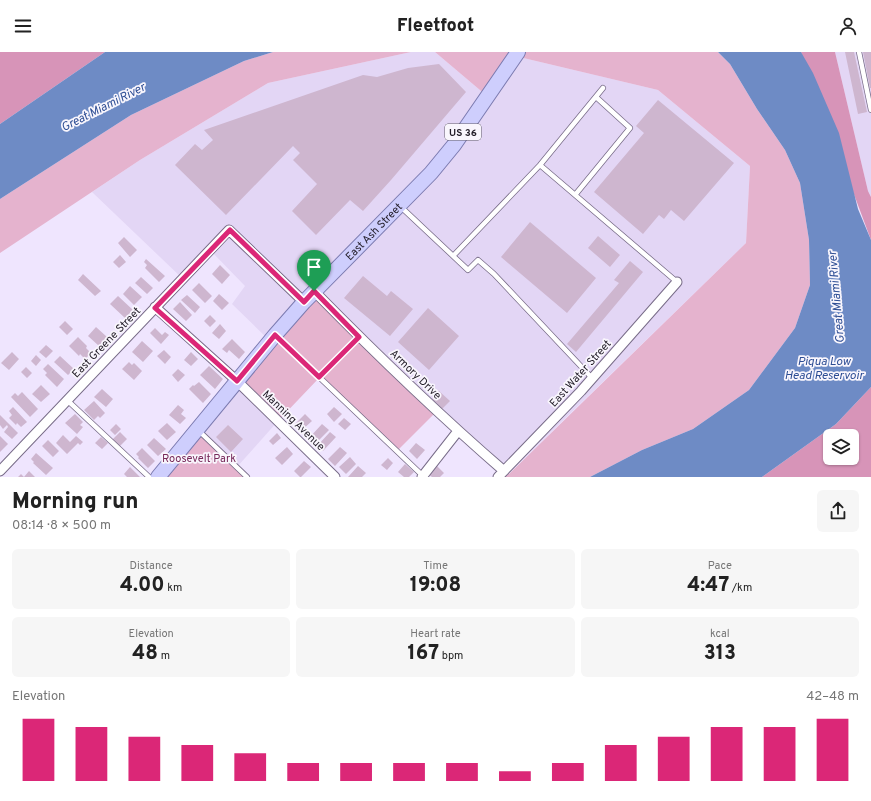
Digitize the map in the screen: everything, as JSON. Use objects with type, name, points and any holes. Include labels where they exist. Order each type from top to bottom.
[{"type":"main road","name":"East Ash Street","points":[[158,477],[304,302],[431,173],[454,145],[518,52]]},
{"type":"street","name":"East Greene Street","points":[[0,471],[230,230],[304,302]]},
{"type":"street","name":"East Water Street","points":[[501,474],[592,378],[677,282]]},
{"type":"street","name":"Armory Drive","points":[[314,291],[359,337],[501,474]]},
{"type":"street","name":"Manning Avenue","points":[[155,308],[237,381],[335,477]]},
{"type":"street","points":[[422,476],[458,431]]},
{"type":"lane","points":[[859,52],[871,110]]},
{"type":"lane","points":[[454,255],[540,165],[604,88]]},
{"type":"lane","points":[[575,195],[630,128],[596,97]]},
{"type":"lane","points":[[540,165],[677,282]]},
{"type":"lane","points":[[400,206],[454,255],[468,270],[478,260],[494,274],[592,378]]},
{"type":"lane","points":[[275,335],[422,476]]},
{"type":"lane","points":[[319,377],[359,337]]},
{"type":"lane","points":[[67,400],[149,477]]},
{"type":"lane","points":[[198,429],[247,477]]},
{"type":"shaded area","points":[[0,52],[105,52],[0,124]]},
{"type":"shaded area","points":[[411,52],[435,52],[487,96],[515,56],[658,90],[750,166],[746,243],[508,474],[458,431],[359,337],[270,341],[232,304],[245,286],[210,250],[183,279],[92,192],[140,160],[268,83]]},
{"type":"shaded area","points":[[801,52],[835,52],[868,191],[871,197],[871,240]]},
{"type":"shaded area","points":[[835,52],[871,52],[871,197],[868,191]]},
{"type":"shaded area","points":[[237,381],[278,421],[237,467],[198,429]]},
{"type":"shaded area","points":[[871,387],[871,477],[762,477],[823,433],[823,465],[859,465],[859,429],[829,429],[836,424]]},
{"type":"green space","points":[[273,52],[411,52],[268,83],[140,160],[0,253],[0,199],[131,115],[244,61]]},
{"type":"green space","points":[[435,52],[718,52],[730,64],[757,109],[785,150],[800,183],[809,240],[810,285],[795,328],[749,390],[693,429],[642,450],[590,477],[498,477],[504,471],[509,474],[746,243],[750,166],[658,90],[515,56],[487,96]]},
{"type":"green space","points":[[314,291],[437,411],[397,451],[319,378],[278,421],[237,381]]},
{"type":"green space","name":"Roosevelt Park","points":[[198,429],[247,477],[158,477]]},
{"type":"water","name":"Great Miami River","points":[[105,52],[273,52],[244,61],[131,115],[0,199],[0,124]]},
{"type":"water","name":"Piqua Low Head Reservoir","points":[[718,52],[801,52],[813,73],[839,133],[858,209],[871,240],[871,387],[836,424],[829,429],[823,429],[823,433],[762,477],[590,477],[642,450],[693,429],[749,390],[795,328],[810,285],[809,240],[800,183],[785,150],[757,109],[730,64]]},
{"type":"building","points":[[845,52],[854,52],[867,112],[858,114]]},
{"type":"building","points":[[863,52],[871,52],[871,88],[870,88]]},
{"type":"building","points":[[439,64],[466,92],[363,211],[350,200],[316,235],[292,211],[317,184],[293,160],[300,153],[293,146],[226,215],[175,165],[195,144],[202,150],[213,140],[204,130],[363,75],[377,77],[408,68]]},
{"type":"building","points":[[658,100],[734,163],[684,221],[671,210],[664,219],[659,215],[643,234],[594,192],[644,133],[636,126]]},
{"type":"building","points":[[530,222],[596,278],[567,313],[501,257]]},
{"type":"building","points":[[598,236],[620,255],[610,267],[588,248]]},
{"type":"building","points":[[124,237],[137,250],[130,257],[118,243]]},
{"type":"building","points":[[120,255],[126,262],[119,268],[113,262]]},
{"type":"building","points":[[146,259],[165,276],[159,282],[145,268],[147,265],[144,262]]},
{"type":"building","points":[[630,261],[643,272],[576,352],[567,344],[619,283],[614,280]]},
{"type":"building","points":[[220,265],[230,275],[222,284],[212,274]]},
{"type":"building","points":[[83,274],[101,291],[95,296],[78,280]]},
{"type":"building","points":[[363,276],[387,296],[391,291],[413,309],[390,336],[344,298]]},
{"type":"building","points":[[141,277],[153,288],[147,294],[135,283]]},
{"type":"building","points":[[199,283],[212,296],[205,303],[192,290]]},
{"type":"building","points":[[130,286],[142,297],[134,305],[123,294]]},
{"type":"building","points":[[219,294],[229,303],[222,310],[213,301]]},
{"type":"building","points":[[187,295],[200,307],[195,313],[181,300]]},
{"type":"building","points":[[118,296],[133,310],[125,318],[110,304]]},
{"type":"building","points":[[180,302],[192,315],[186,321],[173,309]]},
{"type":"building","points":[[428,308],[459,336],[429,370],[398,342]]},
{"type":"building","points":[[210,315],[216,321],[210,327],[204,321]]},
{"type":"building","points":[[65,321],[73,329],[67,335],[59,327]]},
{"type":"building","points":[[220,324],[226,331],[219,339],[212,333]]},
{"type":"building","points":[[96,327],[107,337],[99,346],[88,336]]},
{"type":"building","points":[[155,328],[162,335],[165,332],[169,335],[161,344],[150,333]]},
{"type":"building","points":[[78,337],[87,346],[86,348],[91,353],[85,359],[80,354],[79,356],[69,346]]},
{"type":"building","points":[[232,339],[245,352],[239,359],[229,350],[227,353],[222,349]]},
{"type":"building","points":[[142,341],[153,351],[143,362],[132,352]]},
{"type":"building","points":[[46,345],[53,351],[46,358],[39,352]]},
{"type":"building","points":[[164,350],[171,357],[165,364],[157,356]]},
{"type":"building","points":[[12,352],[19,359],[9,370],[1,363]]},
{"type":"building","points":[[191,352],[198,359],[191,366],[184,360]]},
{"type":"building","points":[[36,355],[41,360],[36,366],[31,361]]},
{"type":"building","points":[[60,356],[74,369],[68,375],[54,362]]},
{"type":"building","points":[[129,362],[132,365],[134,363],[142,371],[134,380],[122,369]]},
{"type":"building","points":[[48,364],[64,379],[57,387],[45,375],[47,373],[43,369]]},
{"type":"building","points":[[209,366],[223,379],[215,389],[200,375]]},
{"type":"building","points":[[26,367],[32,373],[27,378],[21,372]]},
{"type":"building","points":[[178,369],[185,375],[178,382],[172,375]]},
{"type":"building","points":[[199,382],[211,394],[203,403],[189,389]]},
{"type":"building","points":[[41,385],[50,394],[41,402],[32,394]]},
{"type":"building","points":[[102,389],[113,399],[106,407],[94,397]]},
{"type":"building","points":[[439,391],[450,401],[442,409],[432,399]]},
{"type":"building","points":[[22,392],[38,409],[30,417],[11,397],[15,393],[18,396]]},
{"type":"building","points":[[94,401],[105,413],[100,418],[98,416],[94,420],[84,410]]},
{"type":"building","points":[[178,405],[184,410],[181,414],[186,418],[180,424],[169,415]]},
{"type":"building","points":[[13,407],[27,422],[21,427],[17,423],[16,425],[9,418],[12,415],[9,411]]},
{"type":"building","points":[[334,407],[342,414],[334,422],[327,414]]},
{"type":"building","points":[[75,414],[83,422],[80,425],[83,427],[77,434],[65,423]]},
{"type":"building","points":[[305,414],[312,421],[302,430],[295,424]]},
{"type":"building","points":[[0,415],[18,433],[12,439],[4,432],[8,427],[7,425],[3,429],[0,425]]},
{"type":"building","points":[[344,418],[351,424],[345,430],[338,424]]},
{"type":"building","points":[[167,423],[176,432],[167,440],[158,431]]},
{"type":"building","points":[[116,424],[121,429],[115,435],[110,430]]},
{"type":"building","points":[[322,424],[329,430],[315,444],[309,438]]},
{"type":"building","points":[[228,425],[243,439],[231,452],[216,437]]},
{"type":"building","points":[[120,432],[127,439],[119,447],[112,440]]},
{"type":"building","points":[[330,432],[336,437],[323,451],[318,445]]},
{"type":"building","points":[[277,433],[281,438],[273,445],[269,441]]},
{"type":"building","points":[[63,435],[70,442],[76,436],[83,442],[80,445],[78,443],[67,454],[56,443]]},
{"type":"building","points":[[0,436],[8,444],[0,452]]},
{"type":"building","points":[[101,437],[108,443],[102,449],[95,443]]},
{"type":"building","points":[[154,438],[166,449],[158,456],[147,445]]},
{"type":"building","points":[[48,440],[59,451],[53,457],[42,446]]},
{"type":"building","points":[[416,443],[425,450],[417,459],[409,451]]},
{"type":"building","points":[[287,447],[293,454],[282,465],[275,458]]},
{"type":"building","points":[[340,447],[347,453],[335,466],[328,459]]},
{"type":"building","points":[[142,448],[155,461],[148,468],[136,454]]},
{"type":"building","points":[[36,453],[53,468],[46,475],[33,463],[34,462],[31,459]]},
{"type":"building","points":[[350,457],[356,464],[346,474],[339,467]]},
{"type":"building","points":[[388,458],[393,463],[387,470],[381,465]]},
{"type":"building","points":[[304,461],[311,467],[300,477],[294,471]]},
{"type":"building","points":[[405,464],[414,472],[409,477],[404,477],[398,472]]},
{"type":"building","points":[[358,466],[366,473],[362,477],[348,477]]},
{"type":"building","points":[[437,466],[444,473],[440,477],[432,477],[429,475]]},
{"type":"building","points":[[130,467],[140,477],[127,477],[124,474]]},
{"type":"building","points":[[29,471],[35,477],[24,477]]},
{"type":"route","points":[[230,230],[304,302],[314,291],[359,337],[319,377],[275,335],[237,381],[155,308],[230,230]]}]
